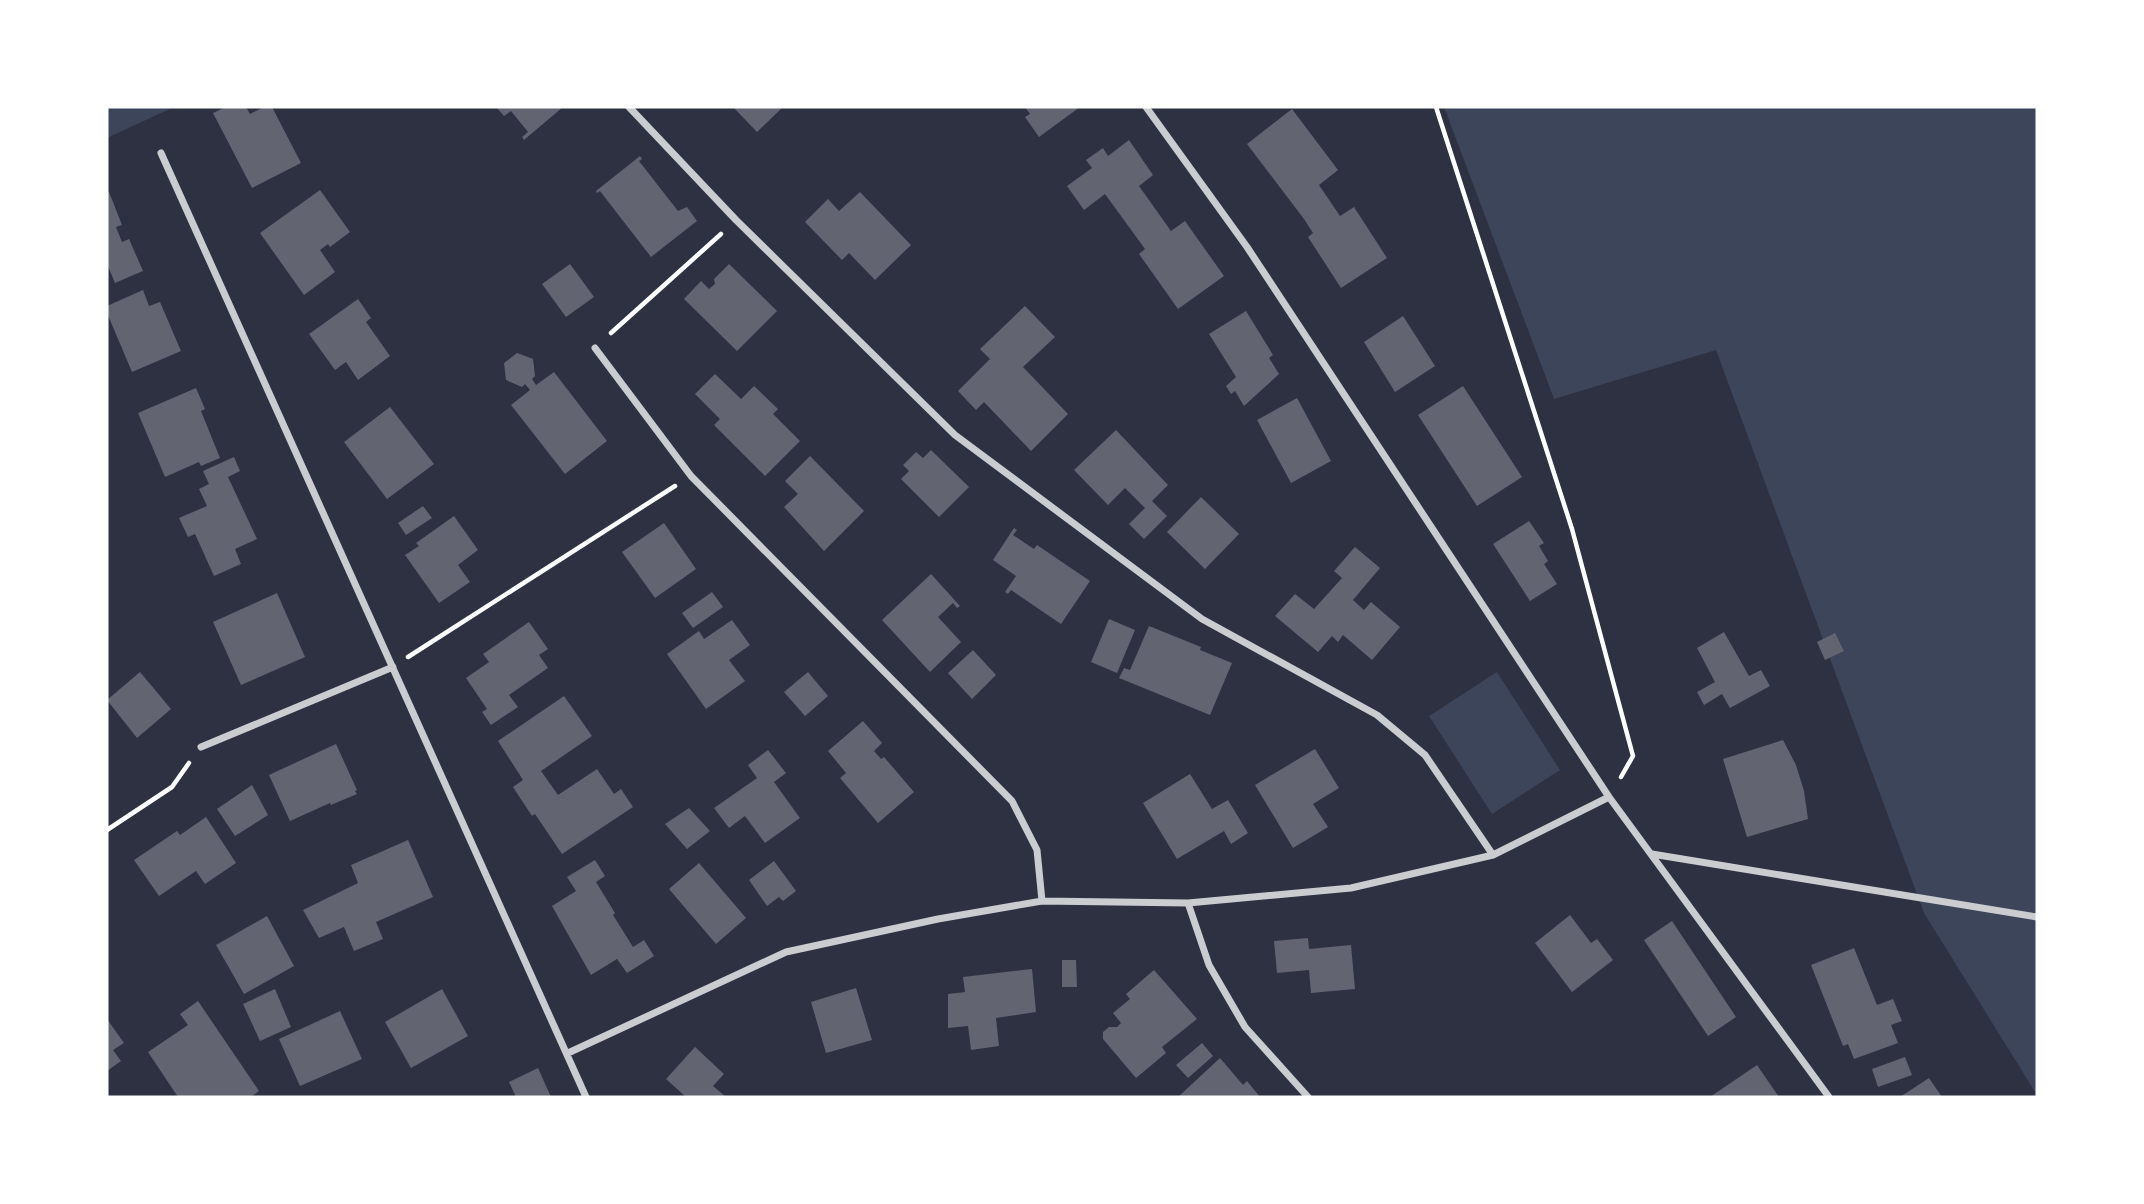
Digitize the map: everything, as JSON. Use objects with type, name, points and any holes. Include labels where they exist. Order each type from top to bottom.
[{"type":"street","points":[[629,107],[736,220],[955,435],[1202,618],[1377,715],[1425,755],[1493,855]]},
{"type":"street","points":[[1146,107],[1247,247],[1609,797],[1829,1097]]},
{"type":"street","points":[[161,153],[586,1097]]},
{"type":"street","points":[[594,348],[691,476],[1012,801],[1037,850],[1042,901]]},
{"type":"street","points":[[201,747],[393,667]]},
{"type":"street","points":[[568,1053],[786,952],[938,919],[1042,901],[1188,903],[1351,888],[1493,855],[1609,797]]},
{"type":"street","points":[[1653,854],[2037,917]]},
{"type":"street","points":[[1188,903],[1209,965],[1245,1027],[1308,1097]]},
{"type":"path","points":[[1436,107],[1572,529],[1633,756],[1609,797]]},
{"type":"path","points":[[594,348],[736,220]]},
{"type":"path","points":[[393,667],[691,476]]},
{"type":"path","points":[[107,830],[172,787],[201,747]]},
{"type":"shaded area","points":[[107,107],[174,107],[107,138]]},
{"type":"shaded area","points":[[1444,107],[2037,107],[2037,1095],[1924,913],[1716,350],[1554,399]]},
{"type":"shaded area","points":[[1497,672],[1560,770],[1492,814],[1429,716]]},
{"type":"building","points":[[226,107],[246,107],[250,114],[264,107],[272,107],[301,163],[252,188],[213,113]]},
{"type":"building","points":[[496,107],[563,107],[524,140],[522,137],[528,132],[511,111],[504,116]]},
{"type":"building","points":[[733,107],[783,107],[757,132]]},
{"type":"building","points":[[1025,107],[1080,107],[1039,137],[1025,117],[1030,114]]},
{"type":"building","points":[[1292,109],[1338,170],[1319,185],[1340,216],[1354,207],[1387,258],[1341,288],[1308,237],[1313,233],[1304,219],[1247,144]]},
{"type":"building","points":[[1129,140],[1153,175],[1139,186],[1171,231],[1185,221],[1224,276],[1178,309],[1139,254],[1145,249],[1105,194],[1084,210],[1067,186],[1092,168],[1086,160],[1103,148],[1108,156]]},
{"type":"building","points":[[640,156],[642,159],[639,161],[678,211],[687,207],[697,221],[651,257],[600,191],[596,191]]},
{"type":"building","points":[[320,190],[350,232],[330,247],[328,244],[320,250],[335,272],[304,295],[260,233]]},
{"type":"building","points":[[109,192],[122,225],[116,227],[122,242],[129,239],[143,271],[115,283],[107,264]]},
{"type":"building","points":[[860,192],[911,245],[875,280],[849,253],[842,260],[805,222],[828,199],[839,211]]},
{"type":"building","points":[[570,264],[594,297],[566,317],[542,284]]},
{"type":"building","points":[[729,264],[777,311],[737,351],[684,299],[701,281],[709,289],[715,284],[714,279]]},
{"type":"building","points":[[143,290],[149,306],[160,302],[181,351],[132,372],[107,313],[107,306]]},
{"type":"building","points":[[358,299],[371,318],[366,322],[390,356],[358,380],[346,362],[335,370],[309,334]]},
{"type":"building","points":[[1025,306],[1055,337],[1023,367],[1068,414],[1031,451],[984,402],[976,410],[958,391],[990,359],[980,349]]},
{"type":"building","points":[[1246,311],[1273,355],[1269,358],[1279,374],[1244,406],[1235,391],[1231,394],[1226,386],[1236,377],[1209,334]]},
{"type":"building","points":[[1403,316],[1435,366],[1395,392],[1364,342]]},
{"type":"building","points":[[517,353],[533,359],[535,376],[532,379],[536,385],[554,372],[607,441],[565,474],[511,405],[530,390],[525,384],[522,387],[506,380],[504,363]]},
{"type":"building","points":[[715,374],[741,399],[754,386],[778,409],[773,414],[800,441],[765,476],[714,425],[720,419],[695,394]]},
{"type":"building","points":[[1463,386],[1522,477],[1477,506],[1418,415]]},
{"type":"building","points":[[196,388],[205,409],[201,411],[220,458],[201,466],[199,462],[165,477],[138,413]]},
{"type":"building","points":[[1297,398],[1331,461],[1291,483],[1257,420]]},
{"type":"building","points":[[390,407],[434,464],[387,499],[344,442]]},
{"type":"building","points":[[1116,430],[1168,485],[1152,501],[1167,516],[1144,539],[1129,524],[1145,508],[1125,488],[1108,505],[1074,470]]},
{"type":"building","points":[[931,450],[969,487],[939,517],[901,479],[909,471],[903,465],[916,452],[923,458]]},
{"type":"building","points":[[810,456],[864,511],[824,551],[784,507],[798,494],[785,481]]},
{"type":"building","points":[[234,457],[240,471],[228,477],[257,539],[235,549],[241,564],[214,576],[195,534],[188,537],[179,518],[207,506],[199,489],[209,484],[203,471]]},
{"type":"building","points":[[1201,497],[1239,534],[1205,569],[1167,532]]},
{"type":"building","points":[[423,506],[432,518],[406,535],[398,523]]},
{"type":"building","points":[[454,516],[478,550],[458,565],[470,582],[439,603],[405,555],[419,546],[416,543]]},
{"type":"building","points":[[1529,521],[1544,543],[1539,546],[1548,561],[1544,564],[1557,584],[1530,601],[1493,544]]},
{"type":"building","points":[[664,523],[696,569],[655,598],[622,552]]},
{"type":"building","points":[[1014,528],[1017,530],[1013,535],[1034,549],[1037,545],[1090,581],[1061,624],[1011,590],[1008,594],[1005,592],[1016,576],[993,560]]},
{"type":"building","points":[[1355,547],[1380,568],[1353,600],[1364,610],[1371,602],[1400,627],[1372,660],[1343,635],[1338,642],[1332,636],[1318,652],[1275,616],[1295,594],[1314,609],[1342,578],[1334,571]]},
{"type":"building","points":[[931,574],[960,606],[957,608],[953,603],[938,617],[961,642],[930,672],[882,620]]},
{"type":"building","points":[[712,592],[723,607],[693,628],[682,613]]},
{"type":"building","points":[[277,593],[305,657],[241,685],[213,622]]},
{"type":"building","points":[[1109,619],[1135,630],[1117,673],[1091,662]]},
{"type":"building","points":[[732,620],[750,645],[729,660],[745,681],[706,709],[667,654],[699,631],[704,639]]},
{"type":"building","points":[[529,622],[548,649],[539,655],[548,668],[509,695],[518,707],[491,725],[482,712],[487,709],[466,678],[489,662],[483,654]]},
{"type":"building","points":[[1149,626],[1232,663],[1210,715],[1119,678],[1124,668],[1130,670]]},
{"type":"building","points":[[1724,632],[1749,676],[1761,670],[1770,686],[1730,708],[1722,694],[1704,705],[1697,692],[1715,682],[1697,648]]},
{"type":"building","points":[[1835,633],[1844,651],[1825,660],[1817,642]]},
{"type":"building","points":[[973,650],[996,675],[972,699],[948,673]]},
{"type":"building","points":[[140,672],[171,709],[137,738],[107,700]]},
{"type":"building","points":[[808,672],[828,696],[805,716],[784,692]]},
{"type":"building","points":[[564,696],[592,736],[541,771],[558,795],[597,769],[614,794],[621,789],[633,807],[562,854],[513,787],[523,780],[498,741]]},
{"type":"building","points":[[863,721],[882,743],[874,751],[881,759],[884,757],[914,792],[878,823],[840,778],[846,773],[828,751]]},
{"type":"building","points":[[1783,740],[1796,765],[1804,791],[1808,819],[1747,837],[1723,759]]},
{"type":"building","points":[[336,744],[357,794],[290,821],[269,775]]},
{"type":"building","points":[[1315,749],[1339,788],[1313,804],[1328,827],[1293,848],[1255,785]]},
{"type":"building","points":[[768,750],[786,773],[774,782],[800,818],[765,843],[745,816],[729,828],[714,808],[757,778],[748,765]]},
{"type":"building","points":[[1190,774],[1212,809],[1228,800],[1248,833],[1231,844],[1224,831],[1177,859],[1143,803]]},
{"type":"building","points":[[252,785],[268,815],[235,836],[217,809]]},
{"type":"building","points":[[689,808],[710,831],[687,849],[665,824]]},
{"type":"building","points":[[206,817],[236,863],[205,884],[196,871],[159,896],[134,860],[177,831],[180,835]]},
{"type":"building","points":[[408,840],[433,897],[376,922],[383,939],[354,951],[344,927],[319,938],[303,910],[358,883],[351,865]]},
{"type":"building","points":[[595,860],[605,876],[596,882],[615,913],[613,915],[633,947],[644,940],[654,956],[627,973],[617,959],[591,975],[552,906],[576,891],[567,877]]},
{"type":"building","points":[[774,861],[796,891],[783,901],[779,897],[767,906],[749,880]]},
{"type":"building","points":[[699,863],[746,918],[716,944],[669,889]]},
{"type":"building","points":[[1570,915],[1591,943],[1597,939],[1613,960],[1572,992],[1535,943]]},
{"type":"building","points":[[267,916],[294,966],[244,994],[216,945]]},
{"type":"building","points":[[1672,921],[1736,1017],[1708,1036],[1644,940]]},
{"type":"building","points":[[1308,938],[1309,949],[1351,945],[1355,989],[1311,993],[1309,970],[1277,973],[1274,941]]},
{"type":"building","points":[[1854,948],[1877,1005],[1893,999],[1902,1021],[1891,1025],[1898,1043],[1854,1059],[1848,1044],[1843,1046],[1811,965]]},
{"type":"building","points":[[1062,960],[1076,960],[1077,987],[1062,987]]},
{"type":"building","points":[[1032,969],[1036,1012],[996,1018],[999,1046],[971,1050],[968,1026],[948,1028],[948,994],[965,992],[963,977]]},
{"type":"building","points":[[1154,970],[1197,1019],[1162,1047],[1166,1053],[1136,1078],[1103,1039],[1103,1032],[1121,1023],[1113,1013],[1130,999],[1126,994]]},
{"type":"building","points":[[856,988],[872,1040],[826,1053],[811,1002]]},
{"type":"building","points":[[275,989],[291,1027],[260,1041],[243,1004]]},
{"type":"building","points":[[442,989],[468,1036],[411,1068],[385,1022]]},
{"type":"building","points":[[198,1001],[259,1091],[251,1097],[178,1097],[148,1052],[188,1025],[180,1014]]},
{"type":"building","points":[[340,1011],[362,1059],[300,1086],[279,1039]]},
{"type":"building","points":[[107,1019],[124,1043],[113,1050],[121,1061],[107,1071]]},
{"type":"building","points":[[1202,1043],[1213,1056],[1188,1078],[1176,1065]]},
{"type":"building","points":[[695,1047],[724,1074],[713,1086],[726,1097],[686,1097],[666,1079]]},
{"type":"building","points":[[1905,1057],[1912,1075],[1878,1087],[1872,1069]]},
{"type":"building","points":[[1220,1058],[1243,1085],[1247,1081],[1260,1097],[1178,1097]]},
{"type":"building","points":[[1757,1065],[1779,1097],[1710,1097]]},
{"type":"building","points":[[538,1068],[551,1097],[516,1097],[509,1082]]},
{"type":"building","points":[[1929,1078],[1942,1097],[1900,1097]]}]
